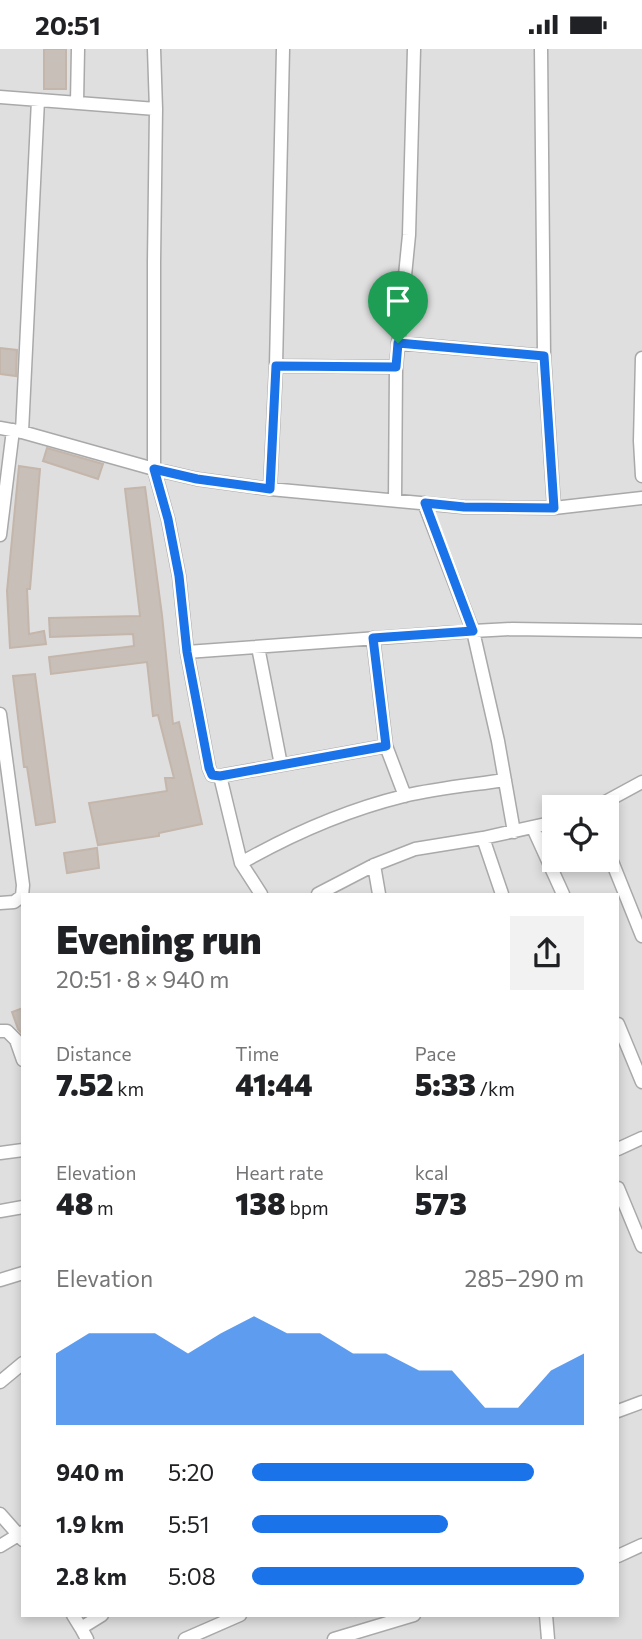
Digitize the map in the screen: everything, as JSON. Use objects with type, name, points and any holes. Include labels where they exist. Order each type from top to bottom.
[{"type":"street","points":[[77,103],[78,49]]},
{"type":"street","points":[[154,49],[154,469],[168,519],[179,576],[187,652],[209,768],[212,775],[220,776],[386,746]]},
{"type":"street","points":[[270,489],[276,366],[283,49]]},
{"type":"street","points":[[395,501],[396,367],[412,188],[414,49]]},
{"type":"street","points":[[541,49],[544,356],[554,508]]},
{"type":"street","points":[[0,97],[156,109]]},
{"type":"street","points":[[0,535],[12,430],[38,100]]},
{"type":"street","points":[[398,343],[544,356]]},
{"type":"street","points":[[642,358],[642,476]]},
{"type":"street","points":[[276,366],[396,367]]},
{"type":"street","points":[[12,430],[197,479],[270,489],[464,507],[554,508],[642,498]]},
{"type":"street","points":[[425,503],[473,631],[498,741],[513,832]]},
{"type":"street","points":[[187,652],[473,631],[642,631]]},
{"type":"street","points":[[373,638],[386,746],[405,796]]},
{"type":"street","points":[[258,647],[281,765]]},
{"type":"street","points":[[0,714],[22,893]]},
{"type":"street","points":[[220,776],[241,863],[260,893]]},
{"type":"street","points":[[241,863],[277,842],[332,819],[405,796],[505,780]]},
{"type":"street","points":[[618,795],[642,782]]},
{"type":"street","points":[[320,893],[374,865],[415,849],[542,826]]},
{"type":"street","points":[[533,828],[563,893]]},
{"type":"street","points":[[483,838],[502,893]]},
{"type":"street","points":[[374,865],[379,893]]},
{"type":"street","points":[[616,872],[642,936]]},
{"type":"street","points":[[0,903],[14,902],[21,897]]},
{"type":"street","points":[[619,1026],[642,1082]]},
{"type":"street","points":[[0,1031],[7,1031],[16,1040],[21,1054]]},
{"type":"street","points":[[619,1148],[642,1137]]},
{"type":"street","points":[[0,1153],[21,1150]]},
{"type":"street","points":[[619,1190],[642,1246]]},
{"type":"street","points":[[0,1211],[21,1207]]},
{"type":"street","points":[[0,1280],[21,1274]]},
{"type":"street","points":[[0,1382],[21,1365]]},
{"type":"street","points":[[619,1411],[642,1402]]},
{"type":"street","points":[[0,1514],[21,1535]]},
{"type":"street","points":[[0,1546],[21,1536]]},
{"type":"street","points":[[619,1556],[642,1545]]},
{"type":"street","points":[[74,1617],[84,1634],[100,1617]]},
{"type":"street","points":[[185,1639],[235,1617]]},
{"type":"street","points":[[334,1639],[407,1617]]},
{"type":"street","points":[[546,1617],[548,1639]]},
{"type":"shaded area","points":[[0,49],[642,49],[642,1639],[0,1639]]},
{"type":"building","points":[[44,49],[66,49],[66,89],[44,89]]},
{"type":"building","points":[[0,348],[17,350],[16,376],[0,374]]},
{"type":"building","points":[[47,448],[103,464],[98,479],[43,461]]},
{"type":"building","points":[[19,466],[40,469],[30,589],[27,589],[29,634],[44,631],[46,644],[10,648],[7,591]]},
{"type":"building","points":[[145,487],[173,724],[179,722],[202,824],[159,833],[159,836],[98,845],[89,803],[167,791],[165,778],[174,778],[158,715],[153,716],[147,662],[51,674],[49,657],[134,646],[133,634],[50,637],[49,618],[140,616],[125,489]]},
{"type":"building","points":[[35,674],[55,822],[36,825],[27,767],[24,767],[13,676]]},
{"type":"building","points":[[97,848],[99,868],[67,873],[64,853]]},
{"type":"building","points":[[21,1009],[21,1033],[18,1029],[12,1012]]},
{"type":"route","points":[[398,343],[544,356],[554,508],[464,507],[425,503],[473,631],[373,638],[386,746],[220,776],[212,775],[187,652],[179,576],[168,519],[154,469],[197,479],[270,489],[276,366],[396,367],[398,343]]}]
